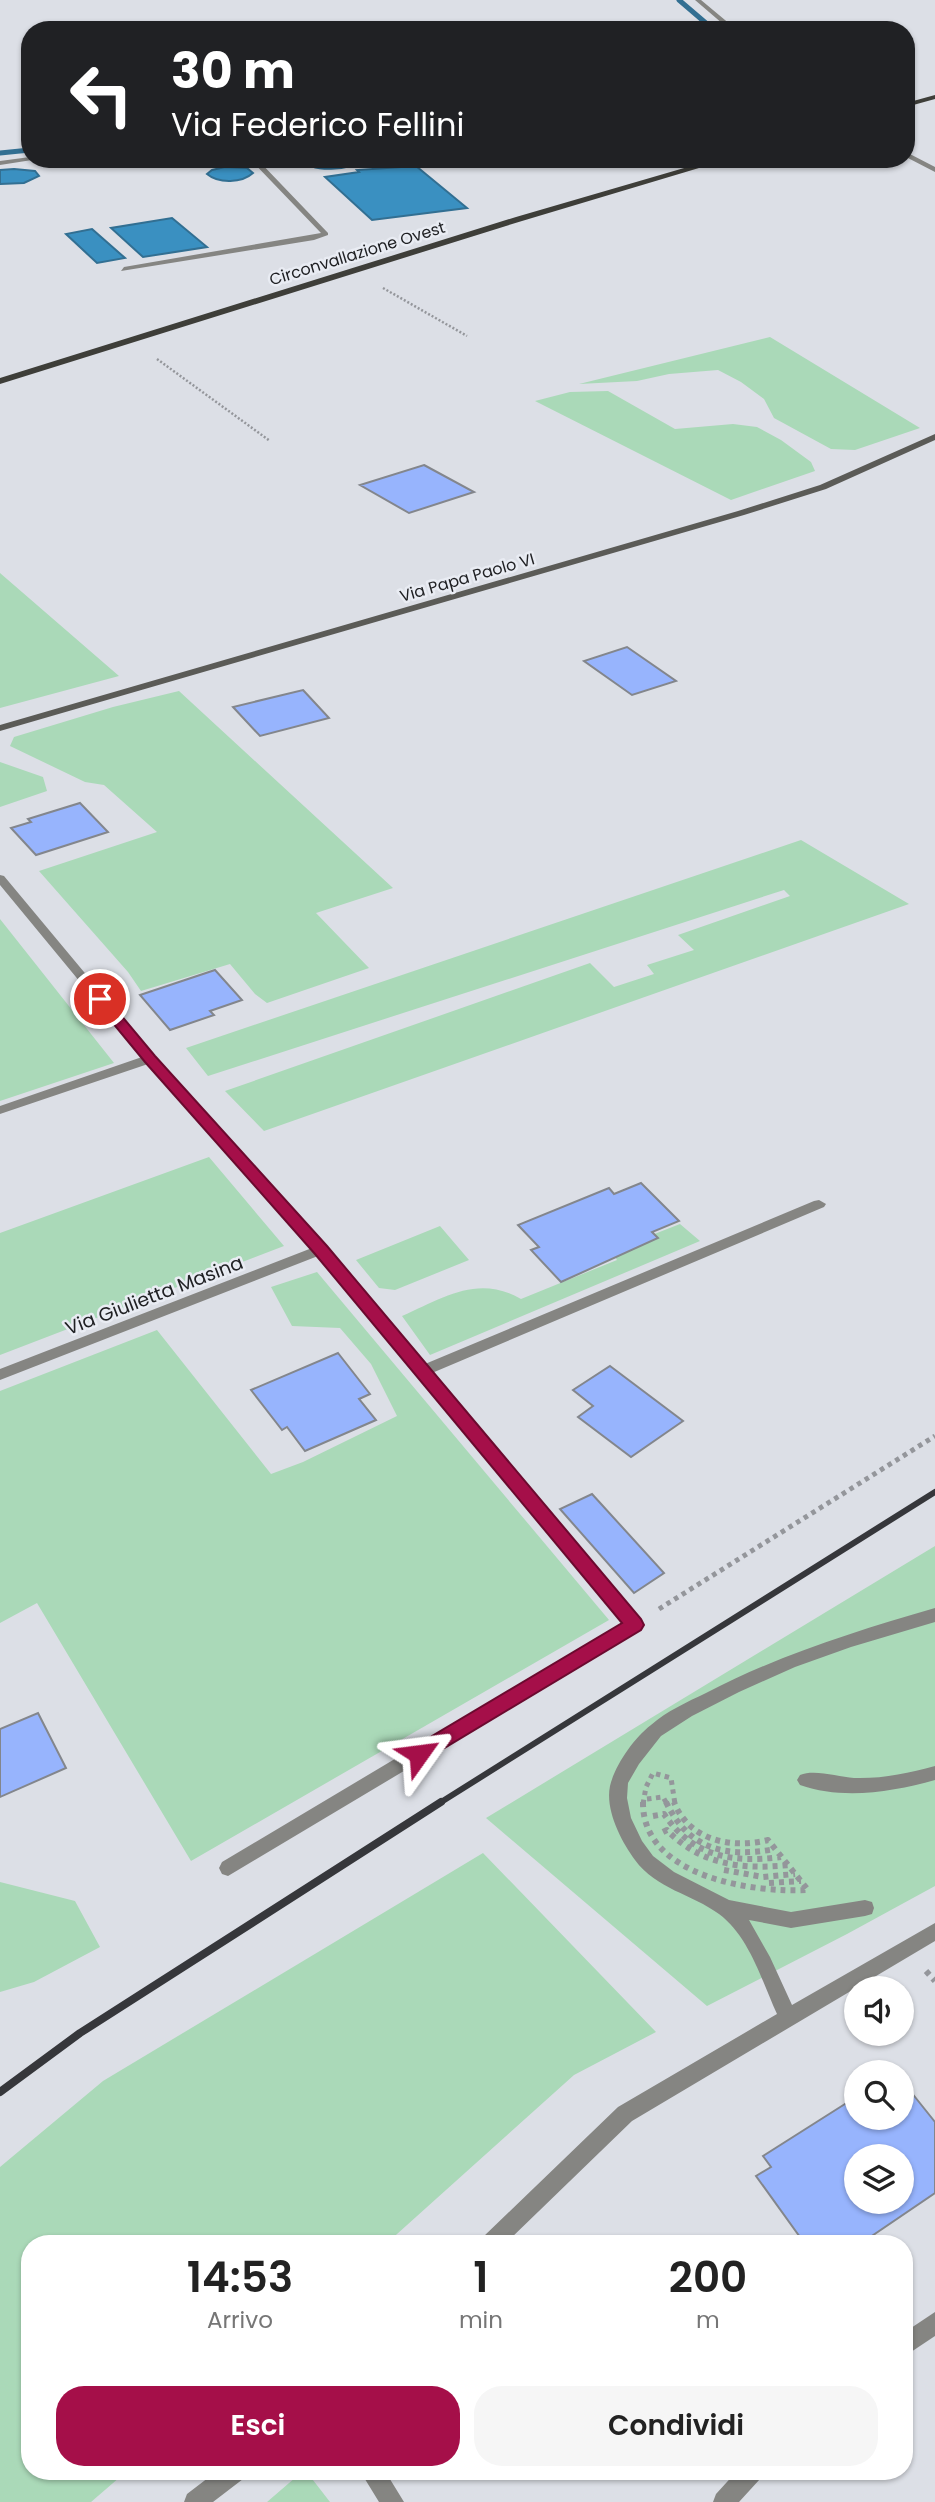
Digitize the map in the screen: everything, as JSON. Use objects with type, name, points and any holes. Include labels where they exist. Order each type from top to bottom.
[{"type":"main road","points":[[915,103],[935,97]]},
{"type":"main road","name":"Circonvallazione Ovest","points":[[0,382],[519,219],[694,168]]},
{"type":"street","points":[[698,0],[723,21]]},
{"type":"street","points":[[915,159],[935,170]]},
{"type":"street","points":[[0,163],[21,160]]},
{"type":"street","points":[[124,268],[326,234],[262,168]]},
{"type":"street","name":"Via Papa Paolo VI","points":[[0,728],[741,513],[823,487],[935,436]]},
{"type":"street","points":[[0,878],[150,1059],[321,1250],[634,1625],[228,1868]]},
{"type":"street","points":[[0,1110],[150,1059]]},
{"type":"street","points":[[422,1371],[819,1204]]},
{"type":"street","name":"Via Giulietta Masina","points":[[0,1375],[321,1250]]},
{"type":"street","points":[[788,2018],[748,1937],[734,1915],[675,1884],[648,1862],[630,1837],[618,1786],[633,1759],[655,1731],[733,1686],[828,1648],[935,1615]]},
{"type":"street","points":[[806,1780],[858,1787],[887,1785],[935,1773]]},
{"type":"street","points":[[722,1907],[791,1920],[865,1908]]},
{"type":"street","points":[[498,2235],[625,2114],[935,1931]]},
{"type":"street","points":[[913,2339],[935,2323]]},
{"type":"street","points":[[195,2502],[223,2480]]},
{"type":"street","points":[[377,2480],[393,2502]]},
{"type":"street","points":[[724,2502],[744,2480]]},
{"type":"path","points":[[379,285],[467,336]]},
{"type":"path","points":[[166,352],[153,356],[270,440]]},
{"type":"path","points":[[634,1625],[935,1436]]},
{"type":"path","points":[[653,1773],[670,1778],[669,1793],[688,1827],[719,1842],[747,1844],[768,1839],[808,1890],[784,1893],[761,1891],[725,1882],[681,1864],[664,1852],[652,1836],[645,1818],[643,1800],[645,1785],[653,1773]]},
{"type":"path","points":[[643,1800],[663,1797],[678,1826],[689,1837],[715,1850],[741,1854],[775,1849]]},
{"type":"path","points":[[645,1818],[664,1814],[683,1839],[712,1854],[749,1861],[782,1857]]},
{"type":"path","points":[[652,1836],[667,1830],[675,1841],[689,1850],[724,1864],[757,1868],[789,1865]]},
{"type":"path","points":[[664,1852],[671,1845],[702,1863],[745,1874],[763,1877],[795,1874]]},
{"type":"path","points":[[681,1864],[683,1861],[749,1881],[801,1881]]},
{"type":"green space","points":[[770,337],[920,428],[855,450],[831,449],[774,418],[764,399],[741,382],[718,370],[669,374],[637,381],[579,384]]},
{"type":"green space","points":[[608,391],[675,429],[733,424],[757,427],[781,440],[811,462],[815,471],[731,500],[535,401],[570,392]]},
{"type":"green space","points":[[0,573],[119,676],[0,708]]},
{"type":"green space","points":[[179,691],[393,888],[316,913],[369,968],[267,1003],[255,994],[230,964],[141,991],[128,972],[39,871],[157,832],[104,785],[85,782],[10,746],[14,737],[113,707]]},
{"type":"green space","points":[[0,762],[43,777],[47,791],[0,807]]},
{"type":"green space","points":[[801,840],[909,904],[264,1131],[225,1091],[590,963],[614,987],[654,974],[647,965],[694,950],[678,935],[790,896],[784,890],[208,1076],[186,1048]]},
{"type":"green space","points":[[0,919],[114,1063],[0,1101]]},
{"type":"green space","points":[[209,1157],[284,1246],[0,1355],[0,1233]]},
{"type":"green space","points":[[680,1224],[700,1241],[430,1355],[402,1316],[446,1296],[475,1289],[505,1292],[521,1299],[617,1260],[611,1251]]},
{"type":"green space","points":[[440,1226],[469,1260],[395,1290],[379,1288],[356,1260]]},
{"type":"green space","points":[[317,1272],[609,1620],[191,1861],[37,1603],[0,1623],[0,1391],[157,1330],[271,1474],[303,1462],[397,1416],[371,1364],[340,1328],[292,1326],[271,1287]]},
{"type":"green space","points":[[935,1546],[935,1886],[707,2006],[486,1818]]},
{"type":"green space","points":[[483,1853],[656,2032],[574,2075],[396,2235],[21,2235],[21,2480],[117,2480],[91,2502],[0,2502],[0,2167],[103,2081]]},
{"type":"green space","points":[[0,1882],[75,1901],[100,1947],[34,1982],[0,1992]]},
{"type":"green space","points":[[293,2480],[313,2480],[330,2502],[267,2502]]},
{"type":"water","points":[[247,168],[253,173],[243,179],[230,181],[207,174],[212,170]]},
{"type":"water","points":[[418,168],[467,208],[372,220],[325,177],[359,172],[357,170]]},
{"type":"water","points":[[0,170],[35,171],[39,176],[24,183],[0,184]]},
{"type":"water","points":[[172,218],[207,247],[143,257],[111,228]]},
{"type":"water","points":[[92,229],[125,258],[97,263],[66,234]]},
{"type":"building","points":[[424,465],[474,492],[409,513],[360,485]]},
{"type":"building","points":[[627,647],[676,681],[632,695],[584,661]]},
{"type":"building","points":[[303,690],[329,718],[260,736],[233,707]]},
{"type":"building","points":[[80,803],[108,832],[36,855],[11,828],[31,822],[28,819]]},
{"type":"building","points":[[215,970],[242,1000],[210,1011],[214,1015],[170,1030],[140,995]]},
{"type":"building","points":[[641,1183],[679,1221],[652,1232],[658,1238],[561,1282],[531,1250],[539,1247],[518,1225],[609,1188],[614,1194]]},
{"type":"building","points":[[338,1353],[370,1394],[359,1399],[376,1420],[305,1451],[287,1427],[282,1430],[251,1390]]},
{"type":"building","points":[[610,1366],[683,1421],[631,1457],[578,1417],[593,1406],[573,1390]]},
{"type":"building","points":[[592,1494],[664,1573],[634,1593],[560,1509]]},
{"type":"building","points":[[38,1713],[66,1768],[0,1797],[0,1729]]},
{"type":"building","points":[[914,2096],[935,2122],[935,2193],[914,2207],[914,2144],[844,2144],[844,2214],[904,2214],[873,2235],[799,2235],[756,2176],[771,2167],[763,2156],[844,2105],[844,2130],[914,2130]]},
{"type":"waterway","points":[[679,0],[704,21]]},
{"type":"waterway","points":[[0,153],[21,151]]},
{"type":"railway","points":[[438,1804],[935,1492]]},
{"type":"railway","points":[[0,2092],[80,2033],[441,1802]]},
{"type":"route","points":[[100,999],[150,1059],[321,1250],[634,1625],[419,1754]]}]
